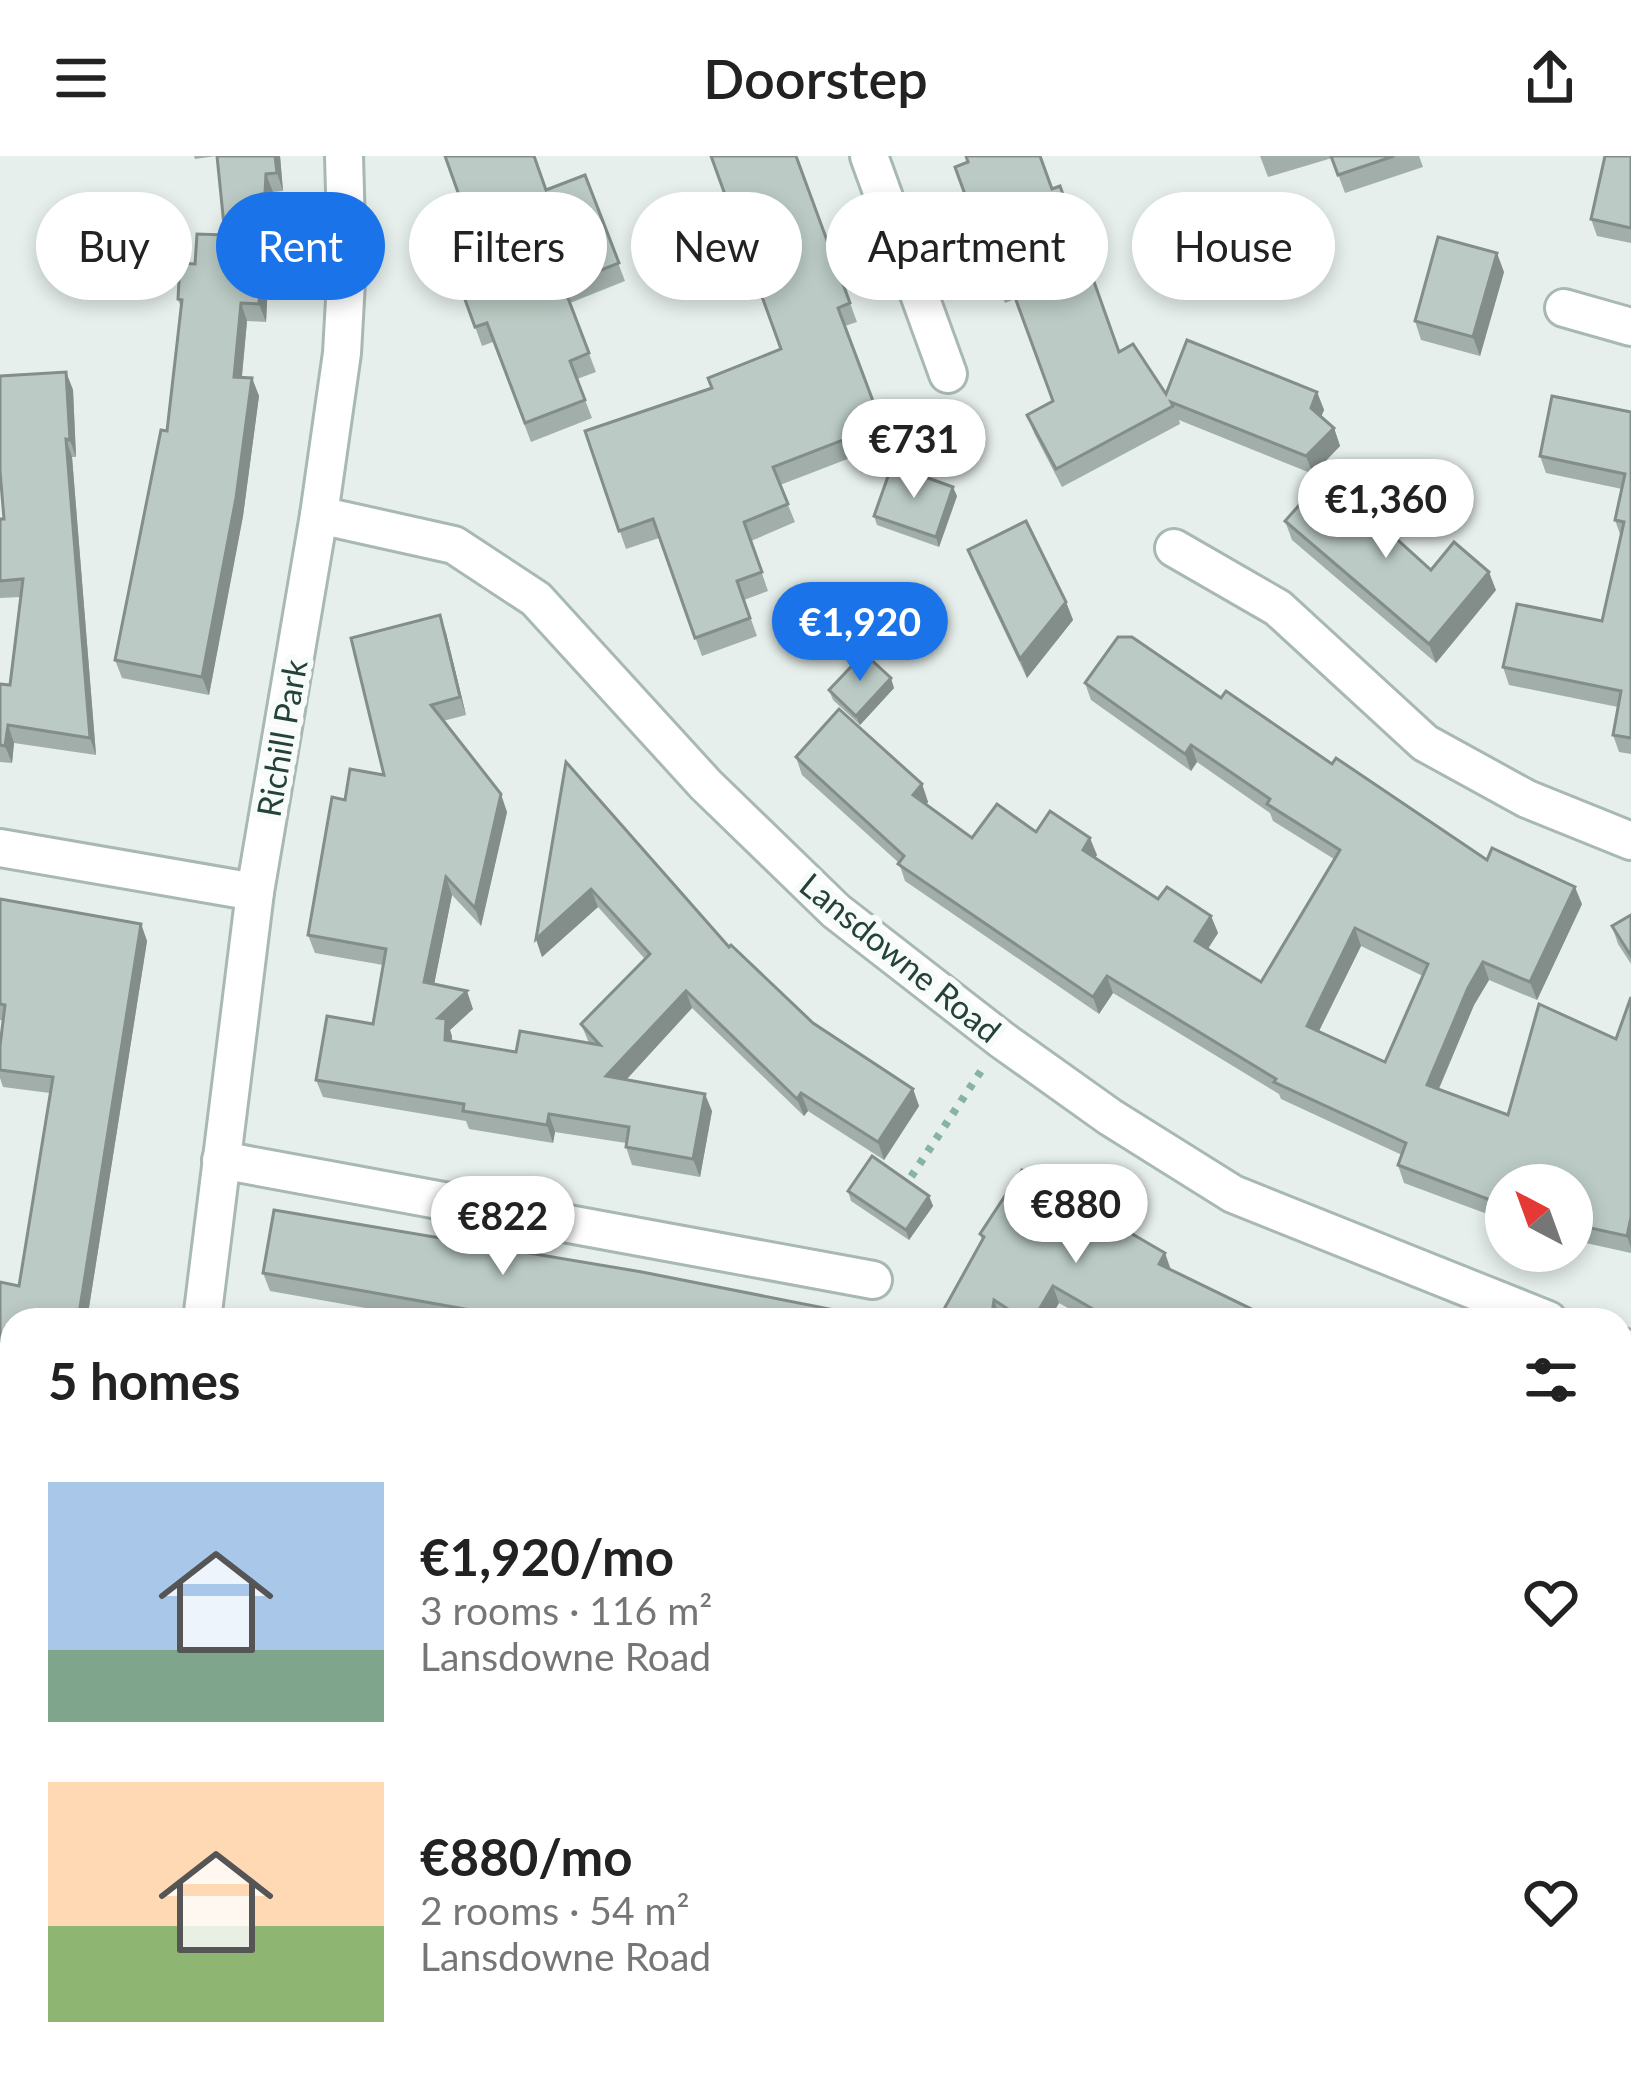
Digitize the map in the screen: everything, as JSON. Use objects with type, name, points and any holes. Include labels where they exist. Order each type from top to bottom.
[{"type":"street","name":"Richill Park","points":[[203,1308],[255,892],[342,353],[347,264],[344,156]]},
{"type":"street","points":[[869,156],[948,374]]},
{"type":"street","points":[[1564,308],[1631,327]]},
{"type":"street","name":"Lansdowne Road","points":[[319,515],[454,545],[536,598],[706,785],[820,895],[1002,1040],[1110,1117],[1233,1194],[1518,1308]]},
{"type":"street","points":[[1174,548],[1278,608],[1425,743],[1527,799],[1631,841]]},
{"type":"street","points":[[0,848],[255,892]]},
{"type":"street","points":[[221,1160],[872,1280]]},
{"type":"path","points":[[901,1191],[1002,1040]]},
{"type":"building","points":[[217,156],[275,156],[277,173],[266,174],[265,192],[221,192]]},
{"type":"building","points":[[445,156],[534,156],[546,190],[585,175],[592,192],[458,192]]},
{"type":"building","points":[[711,156],[796,156],[826,238],[826,300],[849,300],[838,308],[882,425],[773,467],[788,504],[744,522],[762,572],[737,581],[750,618],[695,638],[653,519],[619,531],[585,431],[712,388],[708,378],[781,349],[763,300],[802,300],[802,192],[724,192]]},
{"type":"building","points":[[966,156],[1040,156],[1052,189],[1060,186],[1062,192],[964,192],[955,167],[968,162]]},
{"type":"building","points":[[1331,156],[1394,156],[1338,175]]},
{"type":"building","points":[[1605,156],[1631,156],[1631,228],[1591,219]]},
{"type":"building","points":[[607,232],[619,263],[607,268]]},
{"type":"building","points":[[197,234],[216,235],[216,300],[259,300],[259,304],[241,303],[234,377],[252,378],[236,498],[202,677],[115,660],[161,430],[167,431],[182,300],[192,300]]},
{"type":"building","points":[[1438,237],[1497,253],[1473,337],[1415,321]]},
{"type":"building","points":[[465,300],[569,300],[589,353],[570,361],[585,400],[525,423],[487,323],[475,327]]},
{"type":"building","points":[[1016,300],[1101,300],[1119,352],[1133,344],[1166,394],[1187,340],[1317,392],[1311,408],[1334,428],[1306,456],[1171,402],[1173,406],[1056,469],[1027,415],[1053,401]]},
{"type":"building","points":[[66,372],[70,440],[66,439],[90,738],[8,725],[5,746],[0,745],[0,684],[10,685],[23,579],[0,581],[0,519],[4,519],[0,376]]},
{"type":"building","points":[[1552,396],[1631,412],[1631,738],[1613,735],[1621,691],[1503,667],[1517,604],[1602,621],[1624,522],[1615,520],[1625,474],[1540,456]]},
{"type":"building","points":[[892,465],[953,487],[936,537],[874,516]]},
{"type":"building","points":[[1326,475],[1431,570],[1454,542],[1489,572],[1429,644],[1285,521]]},
{"type":"building","points":[[1026,521],[1066,602],[1020,659],[968,550]]},
{"type":"building","points":[[440,615],[460,697],[431,705],[501,794],[475,908],[446,877],[424,982],[467,991],[438,1018],[446,1019],[445,1040],[516,1052],[520,1031],[600,1045],[581,1024],[650,954],[591,889],[536,939],[566,762],[729,947],[813,1023],[913,1089],[878,1142],[801,1093],[797,1099],[686,991],[606,1076],[705,1094],[693,1159],[626,1147],[629,1127],[549,1114],[547,1125],[463,1111],[464,1104],[316,1080],[327,1016],[373,1024],[386,949],[308,935],[332,797],[345,800],[350,769],[384,775],[351,638]]},
{"type":"building","points":[[1118,637],[1132,637],[1221,698],[1226,691],[1332,764],[1336,758],[1487,860],[1492,848],[1575,887],[1530,982],[1483,962],[1427,1085],[1508,1115],[1539,1004],[1616,1039],[1631,997],[1631,1217],[1627,1236],[1593,1229],[1593,1164],[1485,1164],[1485,1198],[1398,1165],[1406,1143],[1274,1082],[1276,1079],[1107,976],[1093,997],[898,864],[904,856],[796,757],[839,709],[922,784],[913,795],[972,838],[997,804],[1036,832],[1050,811],[1090,838],[1083,850],[1158,899],[1167,887],[1211,916],[1195,941],[1261,982],[1340,850],[1267,804],[1270,799],[1191,745],[1185,754],[1085,683]],"holes":[[[1355,928],[1428,964],[1385,1062],[1307,1026]]]},
{"type":"building","points":[[864,653],[891,678],[856,716],[829,690]]},
{"type":"building","points":[[0,899],[141,924],[80,1308],[0,1308],[0,1282],[19,1286],[53,1077],[0,1070],[5,1005],[0,1004]]},
{"type":"building","points":[[1631,915],[1631,956],[1612,926]]},
{"type":"building","points":[[872,1156],[929,1196],[906,1230],[848,1191]]},
{"type":"building","points":[[1022,1170],[1165,1253],[1159,1264],[1249,1308],[1091,1308],[1053,1286],[1040,1308],[1006,1308],[994,1300],[993,1308],[945,1308],[984,1237],[980,1234]]},
{"type":"building","points":[[274,1210],[824,1308],[459,1308],[263,1273]]}]
